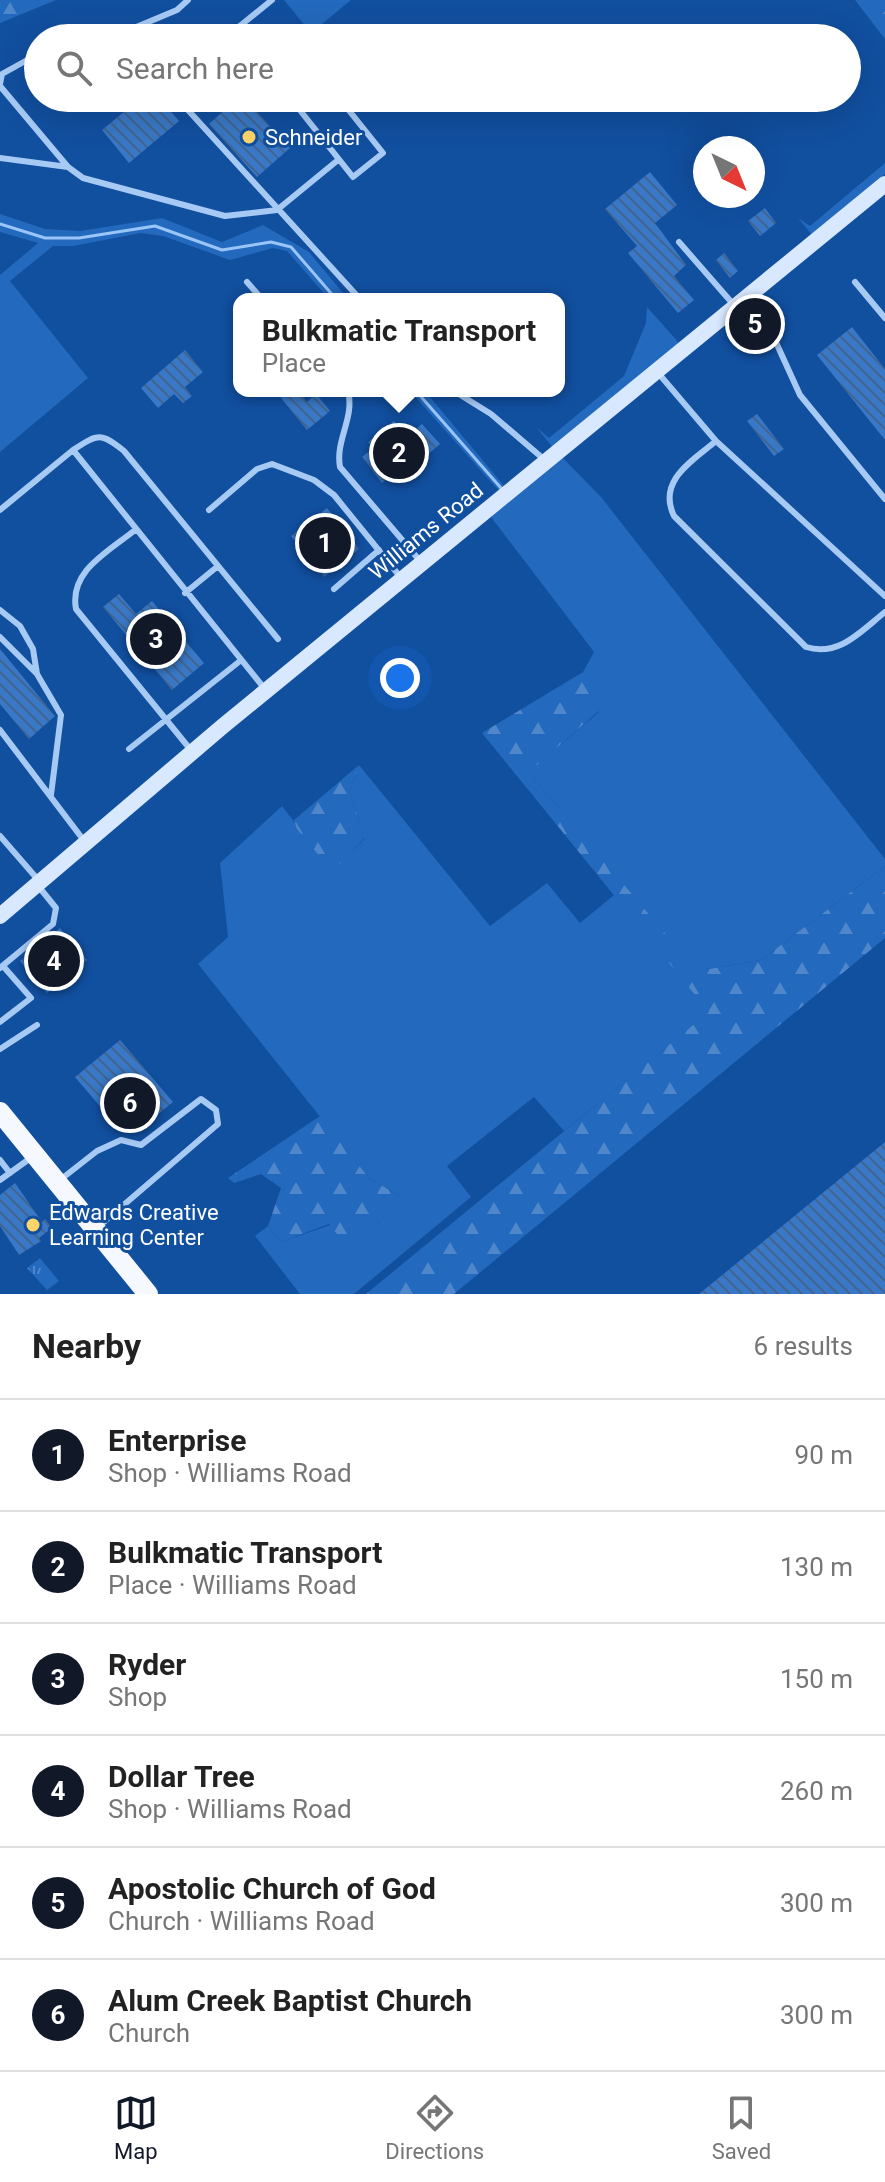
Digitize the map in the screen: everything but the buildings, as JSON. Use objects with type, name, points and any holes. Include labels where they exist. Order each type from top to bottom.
[{"type":"main road","name":"Williams Road","points":[[0,916],[266,691],[885,184]]},
{"type":"main road","points":[[0,1112],[148,1294]]},
{"type":"lane","points":[[149,24],[177,10],[188,0]]},
{"type":"lane","points":[[243,24],[272,0]]},
{"type":"lane","points":[[24,62],[1,74],[0,85],[68,167],[83,178],[225,216],[277,210],[338,160]]},
{"type":"lane","points":[[190,112],[354,293]]},
{"type":"lane","points":[[301,112],[353,177],[383,153],[350,112]]},
{"type":"lane","points":[[0,158],[68,167]]},
{"type":"lane","points":[[679,242],[774,338],[800,395],[885,499]]},
{"type":"lane","points":[[247,282],[257,293]]},
{"type":"lane","points":[[855,282],[885,318]]},
{"type":"lane","points":[[657,371],[716,441],[885,596]]},
{"type":"lane","points":[[350,397],[352,407],[337,452],[340,467],[422,563]]},
{"type":"lane","points":[[464,397],[491,414],[546,461]]},
{"type":"lane","points":[[0,510],[73,450],[94,436],[107,437],[124,451],[278,639]]},
{"type":"lane","points":[[716,441],[681,471],[669,488],[669,505],[674,516],[806,647],[823,652],[839,648],[885,612]]},
{"type":"lane","points":[[73,450],[266,691]]},
{"type":"lane","points":[[209,510],[257,469],[272,464],[314,480],[334,495],[402,579]]},
{"type":"lane","points":[[135,530],[79,575],[73,593],[76,609],[193,752]]},
{"type":"lane","points":[[334,589],[379,550]]},
{"type":"lane","points":[[185,593],[218,566]]},
{"type":"lane","points":[[0,610],[20,626],[33,649],[37,674]]},
{"type":"lane","points":[[0,637],[37,674],[61,715],[51,795]]},
{"type":"lane","points":[[129,749],[240,661]]},
{"type":"lane","points":[[0,730],[85,843]]},
{"type":"lane","points":[[0,836],[56,908],[53,924],[2,967],[31,998],[1,1018]]},
{"type":"lane","points":[[0,853],[9,846]]},
{"type":"lane","points":[[0,1049],[37,1025]]},
{"type":"lane","points":[[57,1182],[97,1151],[121,1140],[141,1145],[201,1099],[216,1110],[218,1124],[96,1229]]},
{"type":"lane","points":[[0,1180],[35,1154]]},
{"type":"lane","points":[[0,1160],[10,1173]]},
{"type":"green space","points":[[0,0],[56,0],[0,23]]},
{"type":"green space","points":[[284,0],[351,0],[322,24],[304,24]]},
{"type":"green space","points":[[855,0],[885,0],[885,39]]},
{"type":"green space","points":[[885,163],[885,174],[812,235],[798,218],[810,226]]},
{"type":"green space","points":[[0,214],[45,229],[80,231],[162,218],[222,242],[263,225],[309,252],[343,293],[324,293],[287,251],[273,248],[230,260],[163,236],[141,233],[73,246],[53,246],[10,281],[88,378],[0,452],[0,275],[38,243],[0,232]]},
{"type":"green space","points":[[647,307],[680,344],[554,449],[536,427],[549,438],[624,376],[646,323]]},
{"type":"green space","points":[[415,397],[430,397],[505,487],[500,492]]},
{"type":"green space","points":[[562,457],[601,497],[885,859],[885,866],[761,960],[709,969],[691,965],[531,775],[530,770],[599,712],[602,700],[583,672],[594,652],[491,517]]},
{"type":"green space","points":[[583,672],[603,700],[599,711],[531,770],[531,775],[691,964],[709,969],[761,960],[885,866],[885,938],[454,1294],[366,1294],[709,1012],[482,733]]},
{"type":"green space","points":[[359,765],[490,926],[547,883],[580,923],[614,895],[710,1012],[564,1131],[534,1097],[447,1166],[471,1197],[354,1294],[300,1294],[255,1236],[268,1226],[281,1242],[405,1199],[369,1178],[198,964],[228,937],[220,863],[282,806],[327,864],[343,862],[364,839],[350,791]]},
{"type":"green space","points":[[359,765],[350,791],[364,838],[343,863],[327,865],[297,829],[294,820]]},
{"type":"green space","points":[[320,1116],[369,1178],[405,1199],[400,1209],[351,1251],[329,1224],[281,1242],[268,1226],[281,1188],[261,1174],[234,1183],[228,1178]]},
{"type":"green space","points":[[40,1258],[59,1281],[47,1290],[27,1268]]},
{"type":"waterway","points":[[0,224],[45,238],[79,238],[155,226],[222,250],[271,242],[291,247],[331,293]]},
{"type":"waterway","points":[[421,397],[501,488]]},
{"type":"place","name":"Schneider","points":[[249,137]]},
{"type":"place","name":"Apostolic Church of God","points":[[755,324]]},
{"type":"place","name":"Bulkmatic Transport","points":[[399,453]]},
{"type":"place","name":"Enterprise","points":[[325,543]]},
{"type":"place","name":"Ryder","points":[[156,639]]},
{"type":"place","name":"Dollar Tree","points":[[54,961]]},
{"type":"place","name":"Alum Creek Baptist Church","points":[[130,1103]]},
{"type":"place","name":"Edwards Creative Learning Center","points":[[33,1225]]}]
